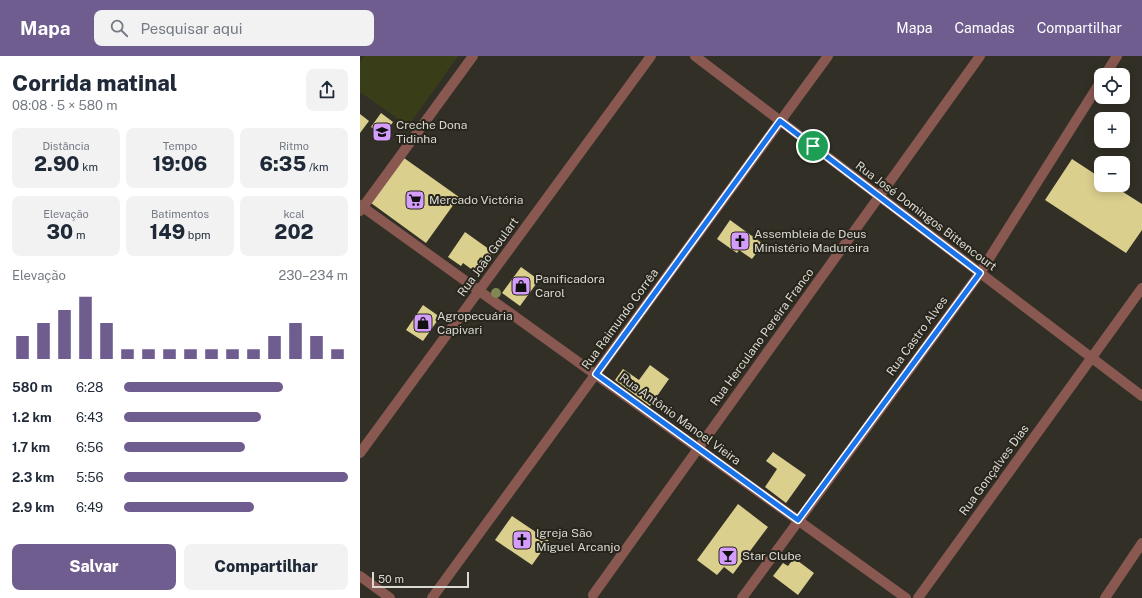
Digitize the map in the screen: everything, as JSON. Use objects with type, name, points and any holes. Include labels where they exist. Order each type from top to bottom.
[{"type":"street","points":[[361,208],[472,56]]},
{"type":"street","name":"Rua João Goulart","points":[[360,453],[651,56]]},
{"type":"street","name":"Rua José Domingos Bittencourt","points":[[695,56],[1142,396]]},
{"type":"street","name":"Rua Raimundo Corrêa","points":[[432,598],[828,56]]},
{"type":"street","name":"Rua Herculano Pereira Franco","points":[[593,595],[980,56]]},
{"type":"street","points":[[1109,68],[1117,56]]},
{"type":"street","name":"Rua Castro Alves","points":[[742,598],[980,273],[1094,92]]},
{"type":"street","name":"Rua Antônio Manoel Vieira","points":[[361,208],[596,374],[906,598]]},
{"type":"street","name":"Rua Gonçalves Dias","points":[[918,598],[1142,288]]},
{"type":"street","points":[[1105,598],[1142,544]]},
{"type":"street","points":[[360,576],[390,598]]},
{"type":"green space","points":[[364,56],[458,56],[408,126],[360,92],[360,62]]},
{"type":"building","points":[[381,113],[393,122],[383,136],[371,127]]},
{"type":"building","points":[[360,114],[369,121],[360,133]]},
{"type":"building","name":"Mercado Victória","points":[[404,158],[459,197],[426,243],[371,203]]},
{"type":"building","points":[[1072,159],[1094,173],[1094,192],[1123,192],[1142,204],[1142,230],[1126,253],[1045,200]]},
{"type":"building","name":"Assembleia de Deus Ministério Madureira","points":[[730,220],[763,244],[752,259],[739,250],[737,253],[717,239]]},
{"type":"building","points":[[465,232],[493,252],[478,274],[463,263],[461,266],[448,257]]},
{"type":"building","name":"Panificadora Carol","points":[[521,267],[539,280],[520,306],[502,293]]},
{"type":"building","name":"Agropecuária Capivari","points":[[423,305],[440,317],[423,341],[406,330]]},
{"type":"building","points":[[650,365],[669,379],[650,406],[615,380],[623,369],[639,380]]},
{"type":"building","points":[[773,452],[806,475],[786,503],[765,487],[777,469],[766,461]]},
{"type":"building","points":[[738,504],[768,527],[733,574],[724,567],[717,575],[697,560]]},
{"type":"building","name":"Igreja São Miguel Arcanjo","points":[[512,516],[549,541],[532,565],[495,540]]},
{"type":"building","points":[[794,558],[814,573],[798,595],[773,576],[783,563],[788,566]]},
{"type":"place","name":"Creche Dona Tidinha","points":[[382,132]]},
{"type":"place","name":"Mercado Victória","points":[[415,200]]},
{"type":"place","name":"Assembleia de Deus Ministério Madureira","points":[[740,241]]},
{"type":"place","name":"Panificadora Carol","points":[[521,286]]},
{"type":"place","name":"Agropecuária Capivari","points":[[423,323]]},
{"type":"place","name":"Igreja São Miguel Arcanjo","points":[[522,540]]},
{"type":"place","name":"Star Clube","points":[[728,556]]},
{"type":"route","points":[[780,121],[813,146],[980,273],[798,520],[596,374],[780,121]]}]
